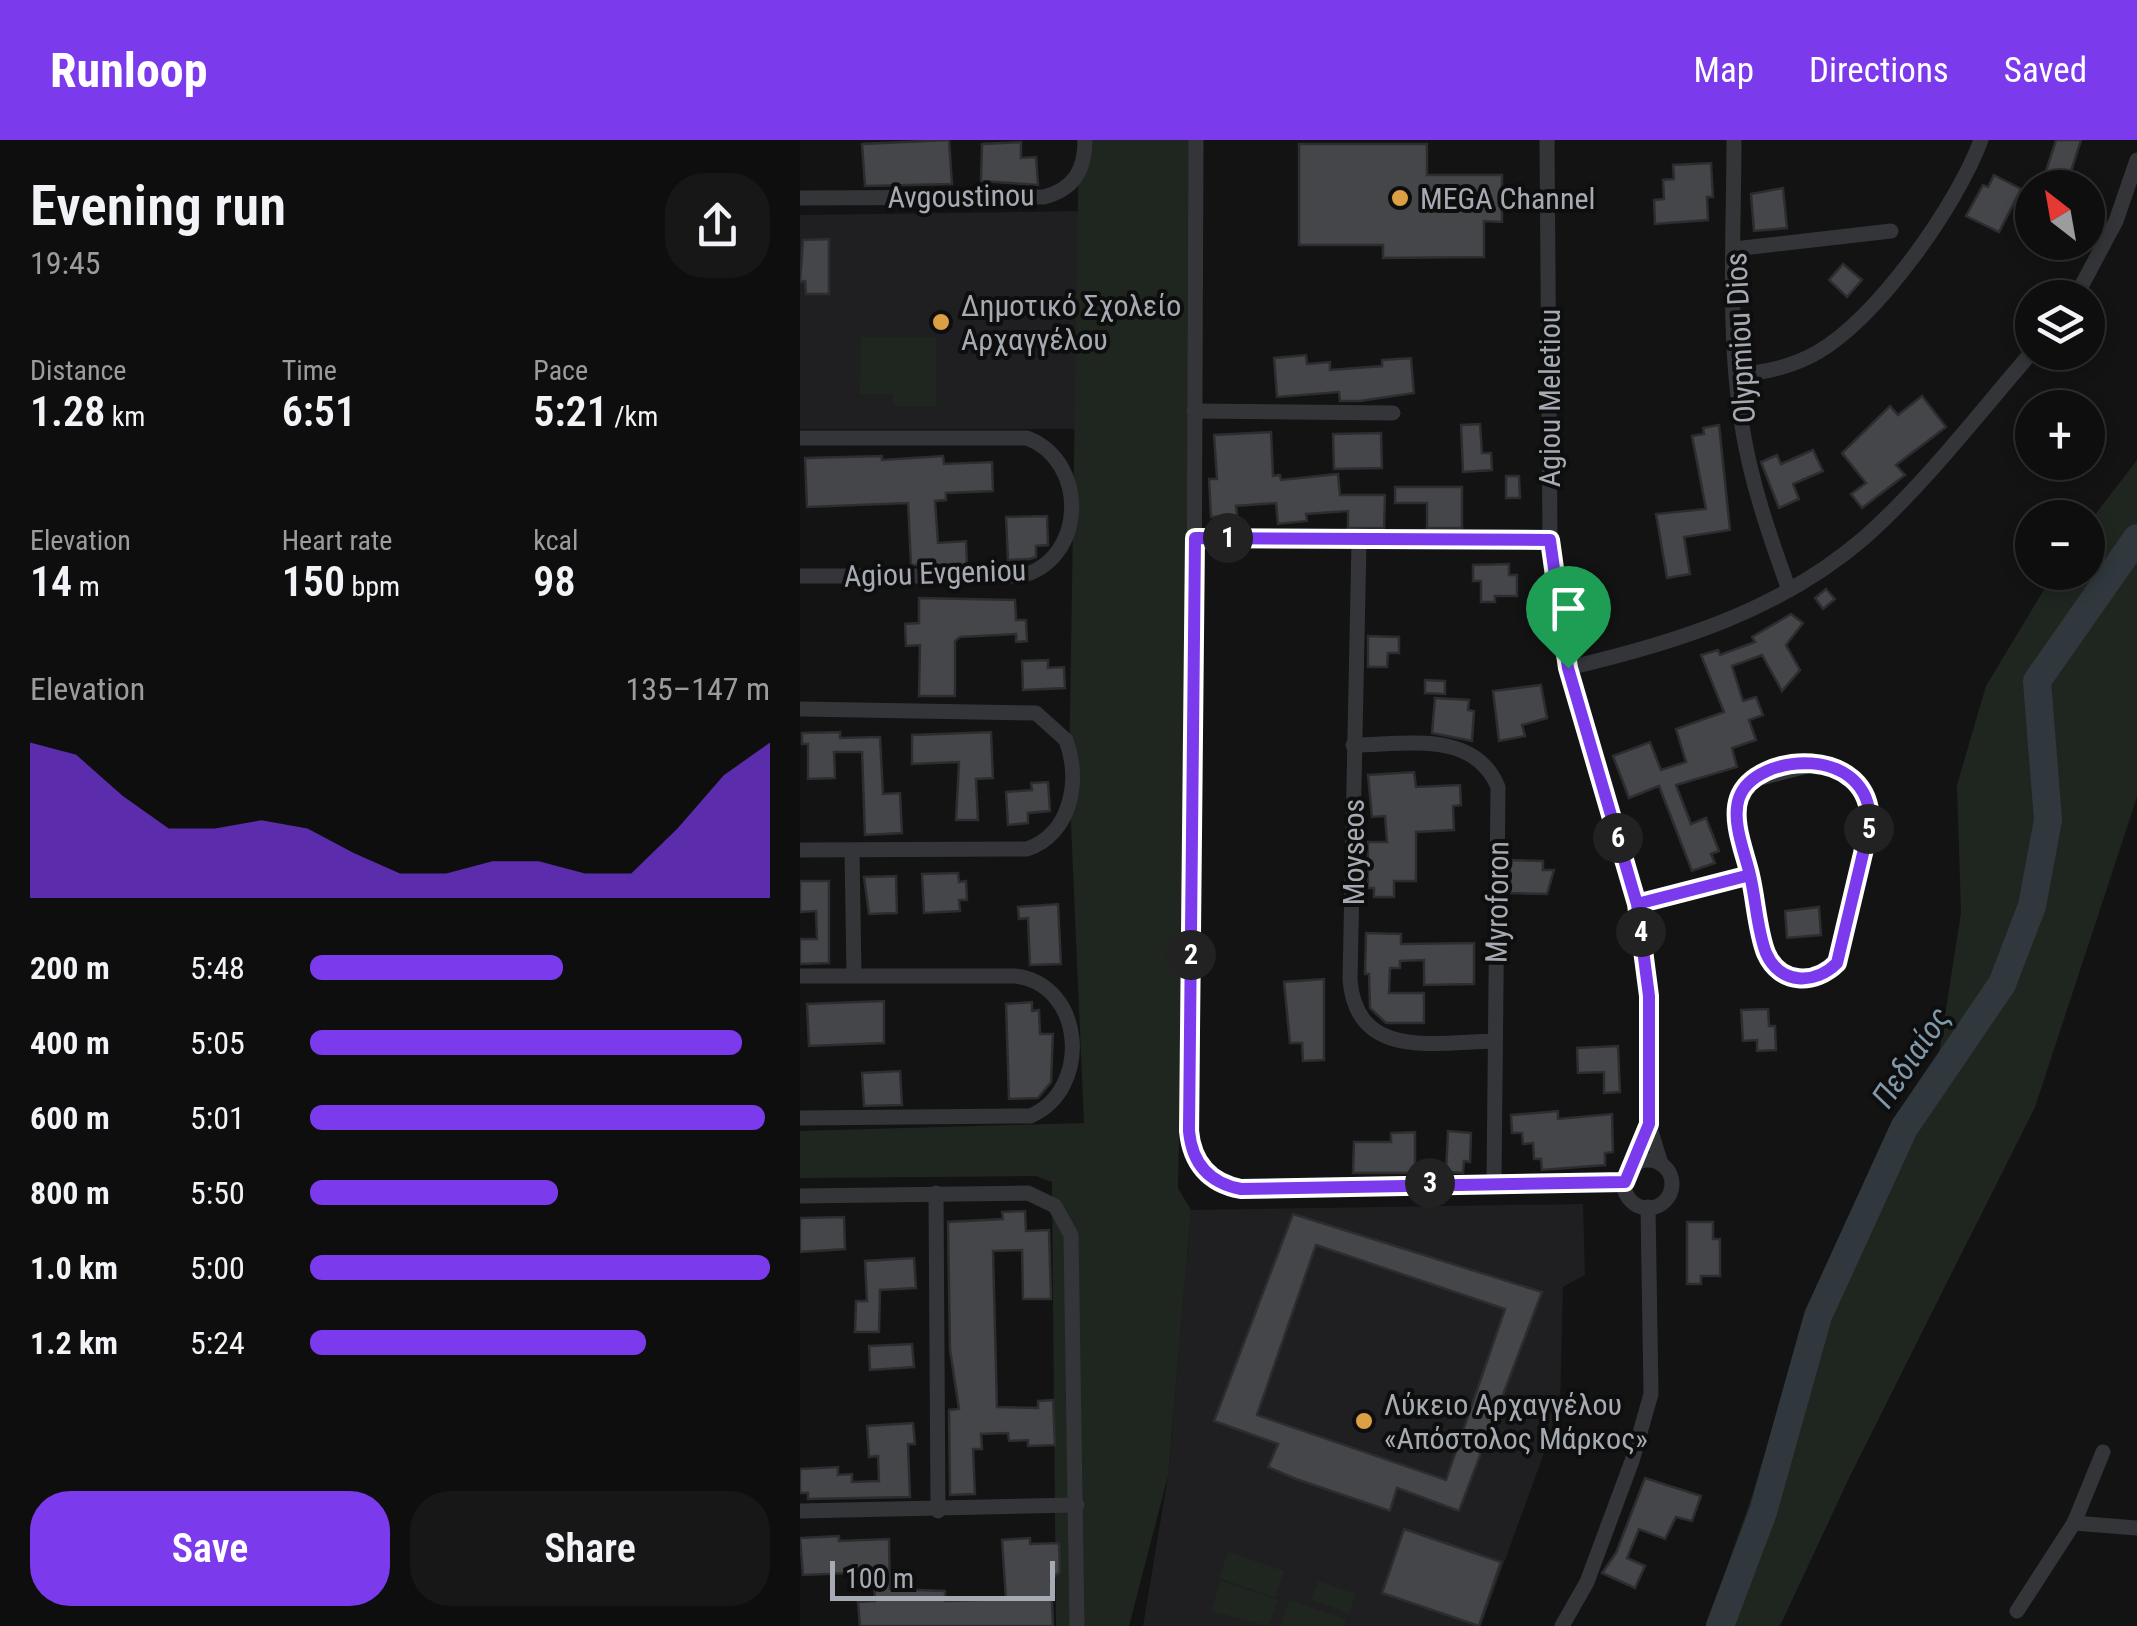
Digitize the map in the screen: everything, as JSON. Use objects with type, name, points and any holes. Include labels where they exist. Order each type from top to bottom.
[{"type":"street","name":"Avgoustinou","points":[[800,198],[1044,196],[1075,180],[1083,162],[1085,140]]},
{"type":"street","points":[[1196,140],[1189,1131],[1196,1160],[1210,1178],[1241,1189],[1494,1181],[1625,1182]]},
{"type":"street","name":"Agiou Meletiou","points":[[1547,140],[1550,540],[1568,668],[1637,904],[1649,996],[1649,1124],[1662,1164]]},
{"type":"street","name":"Olypmiou Dios","points":[[1734,140],[1737,375],[1750,465],[1789,590]]},
{"type":"street","points":[[1737,375],[1769,371],[1803,359],[1852,324],[1936,226],[1956,197],[1982,140]]},
{"type":"street","points":[[2085,280],[2116,221],[2137,160]]},
{"type":"street","points":[[1734,249],[1891,231]]},
{"type":"street","points":[[1568,668],[1695,634],[1789,590],[1823,569],[1885,518],[2016,370]]},
{"type":"street","points":[[1194,410],[1393,413]]},
{"type":"street","name":"Agiou Evgeniou","points":[[800,438],[1027,438],[1046,448],[1064,472],[1070,524],[1059,556],[1036,572],[1021,576],[800,576]]},
{"type":"street","points":[[1195,538],[1550,540]]},
{"type":"street","name":"Moyseos","points":[[1359,541],[1350,980],[1358,1012],[1372,1030],[1393,1040],[1496,1041]]},
{"type":"street","points":[[800,710],[1028,711],[1052,724],[1069,749],[1066,817],[1053,836],[1039,844],[1012,851],[800,850]]},
{"type":"street","name":"Myroforon","points":[[1353,744],[1458,746],[1478,757],[1493,775],[1499,797],[1494,1181]]},
{"type":"street","points":[[1819,763],[1853,776],[1868,800],[1870,824],[1842,951],[1832,969],[1802,980],[1774,966],[1764,946],[1750,875],[1736,813],[1743,790],[1753,780],[1819,763]]},
{"type":"street","points":[[852,851],[854,975]]},
{"type":"street","points":[[1637,904],[1750,875]]},
{"type":"street","points":[[800,976],[1036,980],[1054,993],[1065,1010],[1070,1073],[1052,1103],[1017,1118],[800,1118]]},
{"type":"street","name":"Agiou Meletiou","points":[[1635,1164],[1649,1124]]},
{"type":"street","points":[[1650,1160],[1662,1164],[1670,1173],[1671,1191],[1664,1201],[1648,1207],[1631,1200],[1625,1182],[1635,1164],[1650,1160]]},
{"type":"street","points":[[936,1193],[938,1511]]},
{"type":"street","points":[[800,1196],[1040,1195],[1064,1220],[1071,1236],[1077,1626]]},
{"type":"street","points":[[1562,1626],[1587,1582],[1632,1461],[1651,1394],[1648,1207]]},
{"type":"street","points":[[2017,1611],[2074,1524],[2103,1452]]},
{"type":"street","points":[[800,1511],[1077,1505]]},
{"type":"street","points":[[2074,1524],[2137,1528]]},
{"type":"shaded area","points":[[1079,140],[1198,140],[1178,1188],[1191,1210],[1168,1476],[1129,1626],[1056,1626],[1052,1182],[1036,1176],[800,1178],[800,1131],[1084,1123],[1069,778]]},
{"type":"shaded area","name":"Δημοτικό Σχολείο Αρχαγγέλου","points":[[1082,211],[1080,429],[800,429],[800,215]]},
{"type":"shaded area","points":[[861,337],[936,337],[936,406],[894,406],[893,394],[860,394]]},
{"type":"shaded area","points":[[2137,460],[2137,797],[2035,1107],[1850,1476],[1780,1626],[1706,1626],[1752,1496],[1811,1299],[1893,1119],[1939,1054],[1961,913],[1957,785],[1986,686],[2044,590],[2105,590],[2105,502]]},
{"type":"shaded area","name":"Λύκειο Αρχαγγέλου «Απόστολος Μάρκος»","points":[[1583,1204],[1585,1275],[1563,1287],[1560,1409],[1481,1626],[1143,1626],[1168,1476],[1191,1210]]},
{"type":"shaded area","points":[[1228,1552],[1284,1571],[1275,1597],[1219,1578]]},
{"type":"shaded area","points":[[1221,1581],[1278,1600],[1269,1626],[1211,1611]]},
{"type":"shaded area","points":[[1318,1581],[1356,1594],[1349,1613],[1311,1600]]},
{"type":"shaded area","points":[[1289,1600],[1346,1619],[1344,1626],[1281,1626]]},
{"type":"building","points":[[949,140],[952,184],[865,186],[862,144]]},
{"type":"building","points":[[2056,140],[2081,140],[2071,170],[2046,170]]},
{"type":"building","points":[[1021,142],[1021,158],[1036,157],[1038,185],[981,181],[982,144]]},
{"type":"building","name":"MEGA Channel","points":[[1299,144],[1427,144],[1427,175],[1502,175],[1502,222],[1484,221],[1484,257],[1383,258],[1383,245],[1299,245]]},
{"type":"building","points":[[1711,163],[1713,197],[1707,197],[1708,220],[1655,224],[1654,200],[1664,199],[1663,180],[1674,179],[1673,165]]},
{"type":"building","points":[[1994,175],[2015,186],[2015,201],[1999,232],[1966,216],[1983,185],[1988,187]]},
{"type":"building","points":[[1783,188],[1787,228],[1754,231],[1751,194]]},
{"type":"building","points":[[829,239],[829,294],[806,294],[805,281],[800,282],[803,240]]},
{"type":"building","points":[[1843,264],[1862,280],[1847,297],[1829,280]]},
{"type":"building","points":[[1306,355],[1307,364],[1330,362],[1330,370],[1382,366],[1382,360],[1411,358],[1414,393],[1360,401],[1340,401],[1339,392],[1277,397],[1274,358]]},
{"type":"building","points":[[1922,396],[1946,427],[1896,465],[1905,475],[1862,508],[1851,494],[1866,483],[1842,453],[1890,406],[1898,415]]},
{"type":"building","points":[[1480,424],[1482,453],[1491,453],[1492,470],[1463,472],[1461,425]]},
{"type":"building","points":[[1719,425],[1730,530],[1684,537],[1690,574],[1667,578],[1656,514],[1706,509],[1692,436],[1704,434],[1703,428]]},
{"type":"building","points":[[1271,432],[1273,476],[1280,475],[1281,480],[1338,474],[1340,495],[1385,495],[1384,528],[1348,528],[1348,511],[1306,514],[1307,521],[1278,524],[1276,503],[1236,506],[1237,515],[1211,517],[1209,479],[1217,479],[1214,435]]},
{"type":"building","points":[[1381,433],[1382,468],[1334,469],[1333,434]]},
{"type":"building","points":[[1813,450],[1823,471],[1793,484],[1799,499],[1779,508],[1761,462],[1777,455],[1781,464]]},
{"type":"building","points":[[882,456],[882,460],[943,456],[944,464],[992,462],[993,491],[946,493],[946,500],[935,501],[938,543],[966,541],[967,565],[911,565],[908,503],[807,507],[805,458]]},
{"type":"building","points":[[1506,476],[1519,476],[1520,498],[1506,498]]},
{"type":"building","points":[[1395,487],[1462,487],[1462,528],[1427,528],[1427,503],[1395,503]]},
{"type":"building","points":[[1047,516],[1048,545],[1036,546],[1036,557],[1008,560],[1006,517]]},
{"type":"building","points":[[1509,564],[1509,575],[1517,575],[1517,596],[1495,596],[1495,602],[1481,602],[1481,581],[1473,581],[1473,565]]},
{"type":"building","points":[[1826,589],[1835,599],[1823,609],[1815,598]]},
{"type":"building","points":[[919,598],[1015,600],[1016,620],[1026,620],[1027,641],[1016,642],[1016,634],[960,637],[955,641],[955,696],[919,696],[920,645],[906,646],[905,624],[919,623]]},
{"type":"building","points":[[1791,614],[1803,623],[1786,645],[1800,670],[1782,691],[1762,655],[1732,666],[1743,701],[1756,697],[1763,715],[1749,720],[1756,740],[1732,748],[1737,767],[1676,785],[1691,824],[1706,818],[1719,851],[1711,854],[1715,863],[1692,871],[1659,786],[1629,798],[1613,756],[1650,742],[1661,770],[1686,762],[1676,729],[1724,712],[1701,655],[1718,650],[1720,655],[1755,642],[1752,637]]},
{"type":"building","points":[[1368,636],[1399,637],[1399,653],[1388,653],[1387,667],[1368,667]]},
{"type":"building","points":[[1048,660],[1048,668],[1064,667],[1065,688],[1023,690],[1022,661]]},
{"type":"building","points":[[1425,680],[1445,681],[1445,694],[1425,693]]},
{"type":"building","points":[[1541,685],[1547,718],[1522,725],[1525,736],[1499,741],[1493,691]]},
{"type":"building","points":[[1435,698],[1469,700],[1468,710],[1474,711],[1472,741],[1432,733]]},
{"type":"building","points":[[840,732],[840,738],[880,737],[883,794],[900,793],[902,833],[865,835],[862,752],[834,752],[835,778],[808,779],[808,744],[802,744],[802,733]]},
{"type":"building","points":[[991,732],[993,778],[976,779],[978,820],[956,820],[959,762],[912,764],[912,735]]},
{"type":"building","points":[[1414,772],[1416,787],[1460,785],[1461,805],[1453,806],[1454,830],[1416,832],[1416,881],[1394,881],[1394,897],[1374,897],[1374,888],[1368,888],[1368,842],[1387,842],[1385,816],[1372,817],[1368,775]]},
{"type":"building","points":[[1048,782],[1050,811],[1028,813],[1028,823],[1008,825],[1006,792],[1032,790],[1031,783]]},
{"type":"building","points":[[1510,860],[1543,861],[1543,870],[1554,870],[1547,894],[1510,893]]},
{"type":"building","points":[[958,873],[959,882],[966,881],[967,900],[959,900],[960,911],[924,913],[922,874]]},
{"type":"building","points":[[896,876],[897,913],[869,914],[864,877]]},
{"type":"building","points":[[800,881],[829,881],[829,963],[800,964],[800,939],[817,939],[816,911],[800,912]]},
{"type":"building","points":[[1058,904],[1061,964],[1030,965],[1028,918],[1019,919],[1018,907]]},
{"type":"building","points":[[1819,907],[1821,935],[1787,938],[1785,911]]},
{"type":"building","points":[[1366,933],[1401,934],[1401,944],[1474,943],[1474,984],[1424,985],[1424,960],[1400,961],[1400,968],[1390,968],[1389,993],[1424,993],[1424,1023],[1386,1023],[1370,1008],[1369,974],[1365,974]]},
{"type":"building","points":[[1324,979],[1324,1060],[1303,1061],[1302,1043],[1290,1043],[1284,982]]},
{"type":"building","points":[[884,1001],[884,1043],[809,1046],[807,1004]]},
{"type":"building","points":[[1032,1002],[1032,1011],[1039,1010],[1040,1034],[1053,1034],[1051,1082],[1038,1098],[1009,1099],[1006,1004]]},
{"type":"building","points":[[1768,1009],[1769,1026],[1775,1026],[1776,1050],[1757,1051],[1757,1040],[1743,1041],[1741,1010]]},
{"type":"building","points":[[1618,1046],[1620,1092],[1604,1093],[1604,1072],[1578,1073],[1577,1048]]},
{"type":"building","points":[[900,1071],[902,1105],[864,1106],[862,1073]]},
{"type":"building","points":[[1558,1111],[1558,1119],[1612,1114],[1613,1152],[1605,1153],[1605,1165],[1542,1170],[1541,1159],[1534,1159],[1533,1143],[1523,1144],[1522,1133],[1512,1133],[1511,1115]]},
{"type":"building","points":[[1448,1131],[1471,1133],[1470,1162],[1464,1161],[1463,1173],[1446,1172]]},
{"type":"building","points":[[1415,1132],[1415,1173],[1353,1173],[1354,1142],[1391,1142],[1391,1133]]},
{"type":"building","points":[[1025,1211],[1026,1231],[1049,1230],[1051,1299],[1023,1299],[1022,1250],[993,1251],[997,1407],[1038,1408],[1038,1401],[1053,1400],[1055,1445],[1028,1446],[1028,1440],[1009,1441],[1008,1433],[981,1434],[982,1449],[973,1449],[975,1494],[950,1495],[949,1410],[959,1409],[950,1350],[948,1222],[1003,1219],[1002,1212]]},
{"type":"building","points":[[1293,1214],[1542,1292],[1459,1511],[1397,1488],[1390,1511],[1296,1479],[1268,1467],[1278,1444],[1214,1421]],"holes":[[[1316,1245],[1505,1309],[1446,1480],[1257,1415]]]},
{"type":"building","points":[[844,1217],[845,1249],[800,1252],[800,1218]]},
{"type":"building","points":[[1687,1222],[1713,1222],[1713,1239],[1720,1239],[1720,1276],[1701,1276],[1701,1284],[1687,1284]]},
{"type":"building","points":[[914,1258],[916,1288],[880,1290],[879,1332],[855,1332],[856,1301],[867,1301],[865,1261]]},
{"type":"building","points":[[912,1344],[914,1367],[870,1370],[869,1346]]},
{"type":"building","points":[[913,1423],[915,1444],[908,1444],[910,1497],[808,1499],[808,1493],[800,1493],[800,1469],[838,1467],[838,1475],[852,1474],[852,1482],[879,1481],[878,1456],[869,1457],[867,1426]]},
{"type":"building","points":[[1645,1478],[1701,1496],[1692,1521],[1676,1517],[1665,1539],[1639,1529],[1627,1558],[1645,1566],[1635,1588],[1602,1573],[1616,1553]]},
{"type":"building","points":[[1404,1529],[1501,1562],[1479,1626],[1382,1593]]},
{"type":"building","points":[[839,1536],[839,1541],[889,1539],[890,1589],[945,1591],[945,1601],[1006,1599],[1002,1540],[1030,1538],[1030,1544],[1059,1543],[1060,1572],[1051,1580],[1053,1626],[860,1626],[858,1602],[875,1601],[874,1578],[852,1579],[852,1573],[803,1575],[800,1538]]},
{"type":"waterway","name":"Πεδιαίος","points":[[1720,1626],[1763,1512],[1818,1316],[1904,1128],[2002,984],[2032,906],[2048,820],[2037,681],[2137,538]]},
{"type":"place","name":"MEGA Channel","points":[[1400,198]]},
{"type":"place","name":"Δημοτικό Σχολείο Αρχαγγέλου","points":[[941,322]]},
{"type":"place","name":"Λύκειο Αρχαγγέλου «Απόστολος Μάρκος»","points":[[1364,1421]]},
{"type":"route","points":[[1568,668],[1550,540],[1195,538],[1189,1131],[1192,1151],[1210,1178],[1241,1189],[1494,1181],[1625,1182],[1649,1124],[1649,996],[1637,904],[1750,875],[1764,946],[1774,966],[1786,976],[1812,980],[1837,963],[1871,813],[1853,776],[1834,765],[1819,763],[1764,774],[1753,780],[1743,790],[1736,813],[1750,875],[1637,904],[1568,668]]}]
